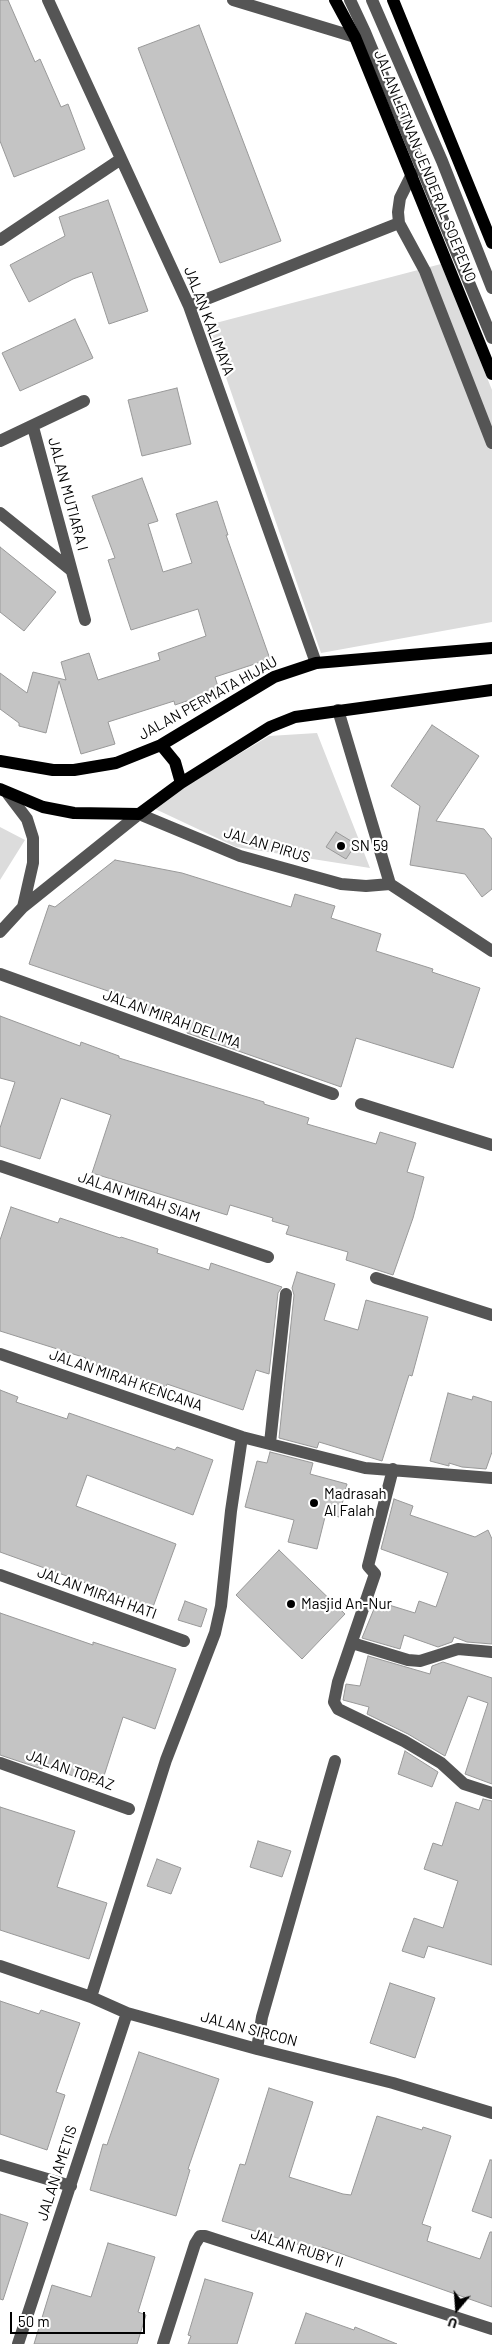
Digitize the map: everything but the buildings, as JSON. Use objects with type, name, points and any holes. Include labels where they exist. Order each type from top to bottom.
[{"type":"main road","name":"JALAN LETNAN JENDERAL SOEPENO","points":[[335,0],[353,33],[492,374]]},
{"type":"main road","points":[[393,0],[492,243]]},
{"type":"main road","name":"JALAN PERMATA HIJAU","points":[[0,761],[13,765],[52,770],[74,770],[116,763],[161,745],[274,677],[316,663],[492,648]]},
{"type":"main road","points":[[4,792],[43,807],[74,813],[139,814],[181,783],[270,727],[295,717],[492,690]]},
{"type":"main road","points":[[161,745],[175,762],[181,783]]},
{"type":"street","name":"JALAN KALIMAYA","points":[[49,0],[189,306],[316,663]]},
{"type":"street","points":[[233,0],[353,33]]},
{"type":"street","points":[[254,0],[353,33]]},
{"type":"street","points":[[350,0],[492,338]]},
{"type":"street","points":[[372,0],[442,161],[492,288]]},
{"type":"street","points":[[0,240],[121,159]]},
{"type":"street","points":[[412,174],[400,198],[399,223],[425,271],[490,431],[492,443]]},
{"type":"street","points":[[189,306],[399,223]]},
{"type":"street","name":"JALAN MUTIARA I","points":[[0,441],[33,427],[84,401]]},
{"type":"street","name":"JALAN MUTIARA I","points":[[33,427],[85,620]]},
{"type":"street","name":"JALAN MUTIARA I","points":[[0,513],[71,570]]},
{"type":"street","points":[[338,710],[390,884],[492,951]]},
{"type":"street","points":[[0,754],[13,765]]},
{"type":"street","points":[[4,792],[27,819],[33,838],[33,863],[23,907]]},
{"type":"street","points":[[0,932],[23,907],[139,814]]},
{"type":"street","name":"JALAN PIRUS","points":[[139,814],[233,853],[341,884],[366,886],[390,884]]},
{"type":"street","name":"JALAN MIRAH DELIMA","points":[[0,974],[333,1094]]},
{"type":"street","points":[[361,1104],[492,1146]]},
{"type":"street","name":"JALAN MIRAH SIAM","points":[[0,1166],[268,1257]]},
{"type":"street","points":[[376,1278],[492,1315]]},
{"type":"street","points":[[270,1443],[286,1294]]},
{"type":"street","name":"JALAN MIRAH KENCANA","points":[[0,1354],[242,1437],[366,1468],[492,1478]]},
{"type":"street","points":[[91,1997],[163,1769],[215,1633],[221,1606],[231,1511],[242,1437]]},
{"type":"street","points":[[393,1469],[368,1566],[376,1574],[336,1688],[334,1702],[338,1709],[404,1741],[449,1768],[464,1784],[492,1792]]},
{"type":"street","name":"JALAN MIRAH HATI","points":[[0,1575],[184,1641]]},
{"type":"street","points":[[352,1643],[408,1660],[420,1660],[450,1650],[492,1652]]},
{"type":"street","points":[[257,2049],[265,2007],[335,1761]]},
{"type":"street","name":"JALAN TOPAZ","points":[[0,1763],[129,1809]]},
{"type":"street","name":"JALAN SIRCON","points":[[0,1966],[91,1997],[128,2013],[257,2049],[393,2083],[492,2113]]},
{"type":"street","name":"JALAN AMETIS","points":[[18,2344],[128,2013]]},
{"type":"street","points":[[0,2165],[70,2186]]},
{"type":"street","name":"JALAN RUBY II","points":[[163,2344],[195,2244],[200,2236],[205,2236],[492,2329]]},
{"type":"shaded area","points":[[441,264],[492,390],[492,622],[321,653],[208,325]]},
{"type":"shaded area","points":[[317,733],[370,868],[236,847],[151,807],[269,736]]},
{"type":"shaded area","points":[[0,827],[25,840],[0,880]]},
{"type":"place","name":"SN 59","points":[[341,846]]},
{"type":"place","name":"Madrasah Al Falah","points":[[314,1503]]},
{"type":"place","name":"Masjid An-Nur","points":[[291,1604]]}]
